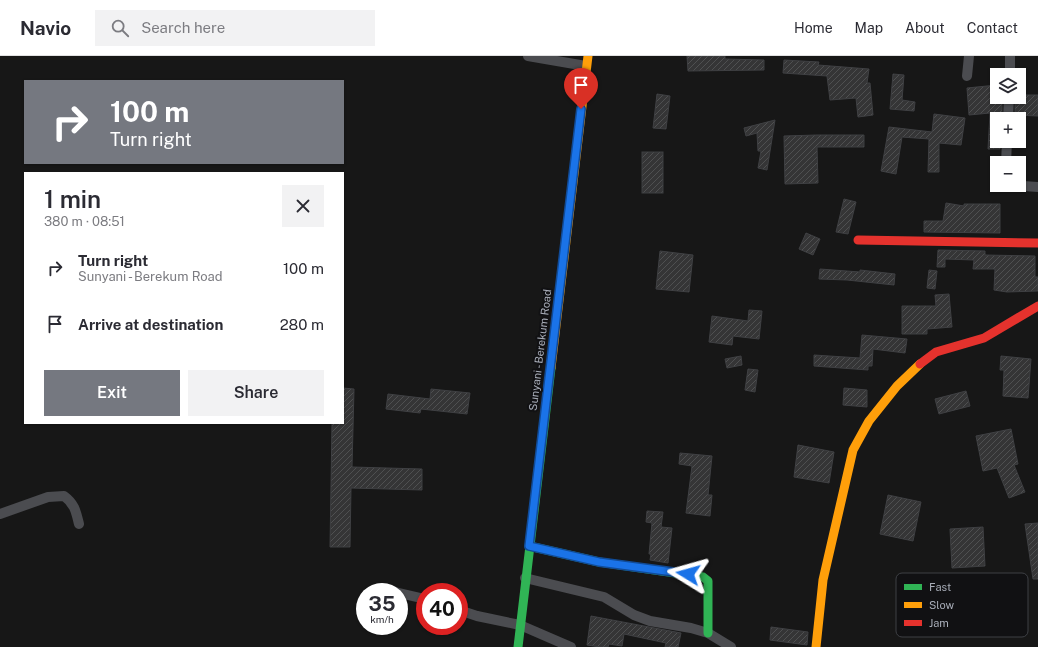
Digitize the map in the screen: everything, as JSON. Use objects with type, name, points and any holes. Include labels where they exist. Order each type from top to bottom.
[{"type":"street","points":[[528,56],[587,61]]},
{"type":"street","points":[[967,76],[969,56]]},
{"type":"street","points":[[1010,56],[1010,68]]},
{"type":"street","name":"Sunyani - Berekum Road","points":[[518,647],[587,61]]},
{"type":"street","points":[[1026,187],[1038,188]]},
{"type":"street","points":[[858,240],[1038,243]]},
{"type":"street","points":[[816,647],[816,622],[846,476],[853,450],[869,420],[897,386],[921,363],[936,352],[984,338],[1038,306]]},
{"type":"street","points":[[0,514],[48,497],[64,496],[71,501],[75,508],[79,524]]},
{"type":"street","points":[[529,546],[599,562],[703,576],[708,581],[708,634]]},
{"type":"street","points":[[525,578],[604,597],[634,615],[650,621],[691,628],[708,634],[731,647]]},
{"type":"street","points":[[468,613],[520,625],[571,647]]},
{"type":"building","points":[[687,56],[725,56],[725,59],[764,60],[764,70],[688,71]]},
{"type":"building","points":[[784,60],[819,62],[818,65],[869,69],[867,83],[870,83],[873,115],[858,117],[856,98],[830,100],[827,76],[783,73]]},
{"type":"building","points":[[893,74],[904,75],[902,100],[915,102],[914,111],[890,109]]},
{"type":"building","points":[[990,86],[990,104],[1002,104],[1002,112],[969,115],[967,88]]},
{"type":"building","points":[[657,94],[670,96],[666,129],[653,128]]},
{"type":"building","points":[[1026,95],[1038,95],[1038,116],[1026,115],[1026,112],[1015,112],[1015,104],[1026,104]]},
{"type":"building","points":[[990,113],[990,148],[1000,149],[988,149]]},
{"type":"building","points":[[934,114],[965,118],[961,145],[939,143],[939,172],[928,172],[929,139],[902,137],[896,174],[881,171],[889,127],[932,132]]},
{"type":"building","points":[[775,120],[767,170],[758,168],[761,151],[758,151],[757,133],[746,136],[744,128]]},
{"type":"building","points":[[864,135],[864,147],[817,147],[818,183],[785,184],[784,136]]},
{"type":"building","points":[[642,152],[663,152],[663,193],[642,193]]},
{"type":"building","points":[[844,199],[856,202],[848,234],[836,232]]},
{"type":"building","points":[[946,203],[964,206],[964,204],[1000,204],[1000,233],[924,232],[924,221],[943,221]]},
{"type":"building","points":[[806,233],[820,239],[813,255],[799,249]]},
{"type":"building","points":[[938,250],[985,251],[985,255],[1035,256],[1035,277],[1038,277],[1038,291],[1007,292],[994,290],[995,269],[973,269],[974,260],[945,259],[945,267],[937,267]]},
{"type":"building","points":[[660,251],[693,255],[689,292],[656,289]]},
{"type":"building","points":[[820,269],[860,272],[860,270],[895,274],[894,285],[847,280],[819,279]]},
{"type":"building","points":[[929,270],[937,271],[935,289],[927,288]]},
{"type":"building","points":[[949,294],[952,327],[927,329],[927,334],[902,334],[902,306],[936,306],[935,295]]},
{"type":"building","points":[[749,310],[762,311],[759,339],[733,336],[732,345],[709,342],[712,316],[748,321]]},
{"type":"building","points":[[862,335],[907,339],[905,353],[873,349],[872,366],[868,366],[868,370],[814,366],[814,355],[860,358]]},
{"type":"building","points":[[741,356],[742,365],[727,368],[725,359]]},
{"type":"building","points":[[1001,356],[1031,359],[1028,398],[1003,396],[1004,370],[1000,370]]},
{"type":"building","points":[[748,369],[758,370],[755,392],[745,390]]},
{"type":"building","points":[[344,388],[354,389],[352,467],[422,469],[422,490],[351,488],[350,547],[330,547],[332,424],[344,424]]},
{"type":"building","points":[[844,388],[867,390],[867,407],[843,405]]},
{"type":"building","points":[[431,389],[470,393],[467,414],[421,409],[420,413],[386,409],[388,394],[430,399]]},
{"type":"building","points":[[966,391],[970,406],[939,414],[935,399]]},
{"type":"building","points":[[1011,429],[1018,464],[1014,465],[1025,492],[1009,498],[997,468],[983,471],[976,436]]},
{"type":"building","points":[[798,445],[834,452],[829,483],[794,477]]},
{"type":"building","points":[[680,453],[712,456],[708,495],[712,495],[710,516],[686,513],[692,466],[679,464]]},
{"type":"building","points":[[888,495],[921,502],[913,541],[880,534]]},
{"type":"building","points":[[647,511],[663,512],[661,527],[672,528],[668,563],[650,560],[651,554],[649,554],[652,523],[646,522]]},
{"type":"building","points":[[1038,523],[1038,579],[1033,579],[1025,524]]},
{"type":"building","points":[[983,527],[985,566],[952,568],[950,529]]},
{"type":"building","points":[[591,616],[681,633],[678,647],[665,647],[666,643],[624,634],[622,646],[609,644],[608,647],[600,647],[587,645]]},
{"type":"building","points":[[771,627],[808,632],[807,645],[770,640]]},
{"type":"traffic: fast","points":[[518,647],[551,368]]},
{"type":"traffic: fast","points":[[529,546],[599,562],[703,577],[708,581],[708,633]]},
{"type":"traffic: slow","points":[[551,368],[588,56]]},
{"type":"traffic: slow","points":[[816,647],[823,580],[853,450],[869,421],[897,386],[920,364]]},
{"type":"traffic: jam","points":[[858,240],[1038,243]]},
{"type":"traffic: jam","points":[[920,364],[936,352],[984,338],[1038,306]]},
{"type":"route","points":[[581,109],[529,546],[599,562],[688,574]]}]
